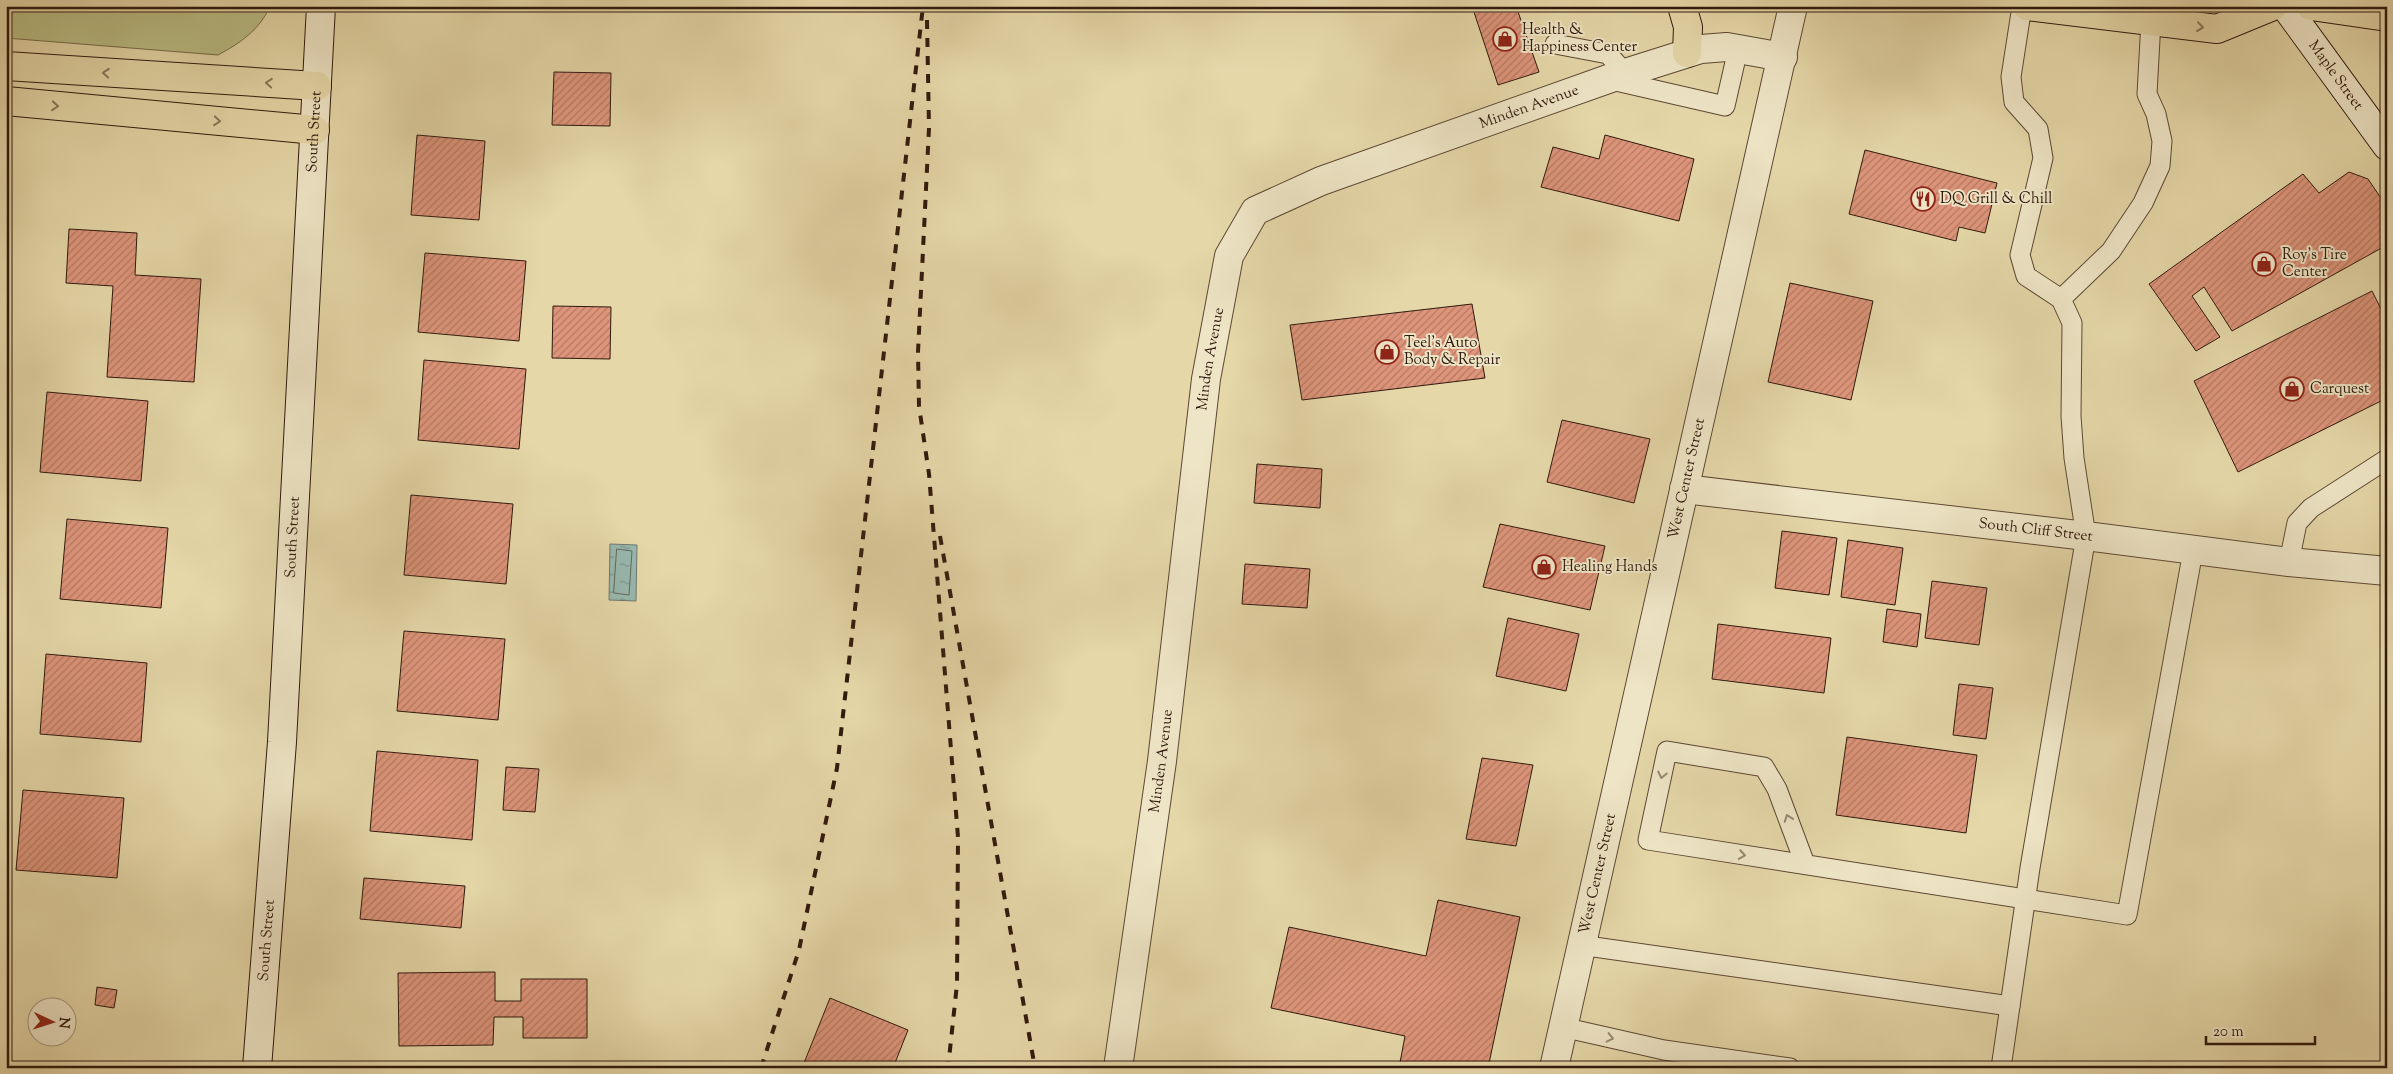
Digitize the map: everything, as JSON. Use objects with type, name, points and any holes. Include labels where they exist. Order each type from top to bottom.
[{"type":"main road","points":[[1682,6],[1688,27],[1687,53]]},
{"type":"main road","points":[[2027,6],[2217,29],[2273,6]]},
{"type":"main road","points":[[2311,6],[2387,17]]},
{"type":"main road","points":[[6,66],[317,86]]},
{"type":"main road","points":[[6,101],[315,130]]},
{"type":"street","name":"South Street","points":[[257,1068],[282,732],[321,6]]},
{"type":"street","name":"West Center Street","points":[[1554,1068],[1580,945],[1783,57],[1793,6]]},
{"type":"street","name":"Maple Street","points":[[2285,6],[2387,146]]},
{"type":"street","name":"Minden Avenue","points":[[1118,1068],[1162,761],[1206,379],[1229,256],[1256,211],[1321,181],[1616,76],[1687,53],[1701,49],[1738,49],[1783,57]]},
{"type":"street","name":"South Cliff Street","points":[[1684,489],[2086,536],[2193,551],[2387,571]]},
{"type":"lane","points":[[2001,1068],[2026,898],[2086,536],[2074,458],[2071,416],[2072,323],[2062,299],[2026,276],[2020,256],[2043,158],[2038,129],[2014,102],[2011,78],[2022,6]]},
{"type":"lane","points":[[2062,299],[2110,251],[2143,203],[2160,166],[2162,141],[2156,114],[2147,94],[2151,21]]},
{"type":"lane","points":[[1555,44],[1608,54],[1616,76],[1725,106],[1738,49]]},
{"type":"lane","points":[[2289,562],[2298,523],[2311,508],[2387,459]]},
{"type":"lane","points":[[1805,864],[1777,789],[1764,767],[1667,751],[1648,840],[2127,915],[2193,551]]},
{"type":"lane","points":[[1580,945],[2010,1006]]},
{"type":"lane","points":[[1562,1027],[1664,1050],[1790,1068]]},
{"type":"green space","points":[[6,6],[270,6],[266,15],[255,29],[234,46],[218,55],[6,38]]},
{"type":"water","points":[[610,544],[637,545],[636,601],[609,600]]},
{"type":"building","name":"Health & Happiness Center","points":[[1472,6],[1516,6],[1539,72],[1498,85]]},
{"type":"building","points":[[554,72],[611,73],[610,126],[552,125]]},
{"type":"building","points":[[417,135],[485,141],[479,220],[411,215]]},
{"type":"building","points":[[1605,135],[1694,159],[1679,221],[1541,187],[1553,147],[1599,159]]},
{"type":"building","name":"DQ Grill & Chill","points":[[1865,150],[1997,183],[1985,233],[1959,227],[1956,241],[1849,214]]},
{"type":"building","name":"Roy's Tire Center","points":[[2349,172],[2368,179],[2387,207],[2387,245],[2232,331],[2204,287],[2192,296],[2220,337],[2196,351],[2149,284],[2303,174],[2319,193]]},
{"type":"building","points":[[69,229],[137,233],[135,275],[201,279],[194,382],[107,377],[113,286],[66,283]]},
{"type":"building","points":[[425,253],[526,261],[519,341],[418,332]]},
{"type":"building","points":[[1790,283],[1873,301],[1851,400],[1768,382]]},
{"type":"building","name":"Carquest","points":[[2372,291],[2387,321],[2387,398],[2238,472],[2194,381]]},
{"type":"building","name":"Teel's Auto Body & Repair","points":[[1472,304],[1485,378],[1302,400],[1290,325]]},
{"type":"building","points":[[553,306],[611,307],[610,359],[552,358]]},
{"type":"building","points":[[424,360],[526,369],[519,449],[418,440]]},
{"type":"building","points":[[47,392],[148,401],[141,481],[40,472]]},
{"type":"building","points":[[1562,420],[1650,439],[1634,503],[1547,482]]},
{"type":"building","points":[[1257,464],[1322,469],[1320,508],[1254,503]]},
{"type":"building","points":[[411,495],[513,504],[506,584],[404,575]]},
{"type":"building","points":[[67,519],[168,528],[161,608],[60,599]]},
{"type":"building","name":"Healing Hands","points":[[1500,524],[1605,546],[1590,610],[1483,587]]},
{"type":"building","points":[[1782,531],[1837,538],[1829,595],[1775,588]]},
{"type":"building","points":[[1848,540],[1903,548],[1895,605],[1841,597]]},
{"type":"building","points":[[1245,564],[1310,569],[1307,608],[1242,604]]},
{"type":"building","points":[[1932,581],[1987,588],[1979,645],[1925,638]]},
{"type":"building","points":[[1887,609],[1921,614],[1917,647],[1883,642]]},
{"type":"building","points":[[1508,618],[1579,634],[1566,691],[1496,676]]},
{"type":"building","points":[[1718,624],[1831,638],[1824,693],[1712,679]]},
{"type":"building","points":[[404,631],[505,639],[498,720],[397,711]]},
{"type":"building","points":[[46,654],[147,663],[141,742],[40,734]]},
{"type":"building","points":[[1959,684],[1993,688],[1986,739],[1953,735]]},
{"type":"building","points":[[1847,737],[1977,755],[1966,833],[1836,815]]},
{"type":"building","points":[[377,751],[478,760],[472,840],[370,831]]},
{"type":"building","points":[[1482,758],[1533,765],[1516,846],[1466,839]]},
{"type":"building","points":[[506,767],[539,769],[535,812],[503,810]]},
{"type":"building","points":[[23,790],[124,798],[117,878],[16,870]]},
{"type":"building","points":[[364,878],[465,886],[461,928],[360,919]]},
{"type":"building","points":[[1438,900],[1520,917],[1488,1068],[1399,1068],[1405,1036],[1271,1008],[1289,927],[1426,956]]},
{"type":"building","points":[[495,972],[495,1001],[521,1001],[521,979],[587,979],[587,1038],[523,1038],[523,1017],[494,1017],[493,1045],[399,1046],[398,973]]},
{"type":"building","points":[[97,987],[117,990],[114,1008],[95,1005]]},
{"type":"building","points":[[830,998],[908,1030],[893,1068],[802,1068]]},
{"type":"railway","points":[[761,1068],[799,950],[837,768],[923,6]]},
{"type":"railway","points":[[927,20],[929,128],[918,352],[919,406],[929,474],[958,837],[957,984],[948,1068]]},
{"type":"railway","points":[[940,536],[1035,1068]]},
{"type":"place","name":"Health & Happiness Center","points":[[1505,39]]},
{"type":"place","name":"DQ Grill & Chill","points":[[1923,199]]},
{"type":"place","name":"Roy's Tire Center","points":[[2264,264]]},
{"type":"place","name":"Teel's Auto Body & Repair","points":[[1387,352]]},
{"type":"place","name":"Carquest","points":[[2292,389]]},
{"type":"place","name":"Healing Hands","points":[[1544,567]]}]
